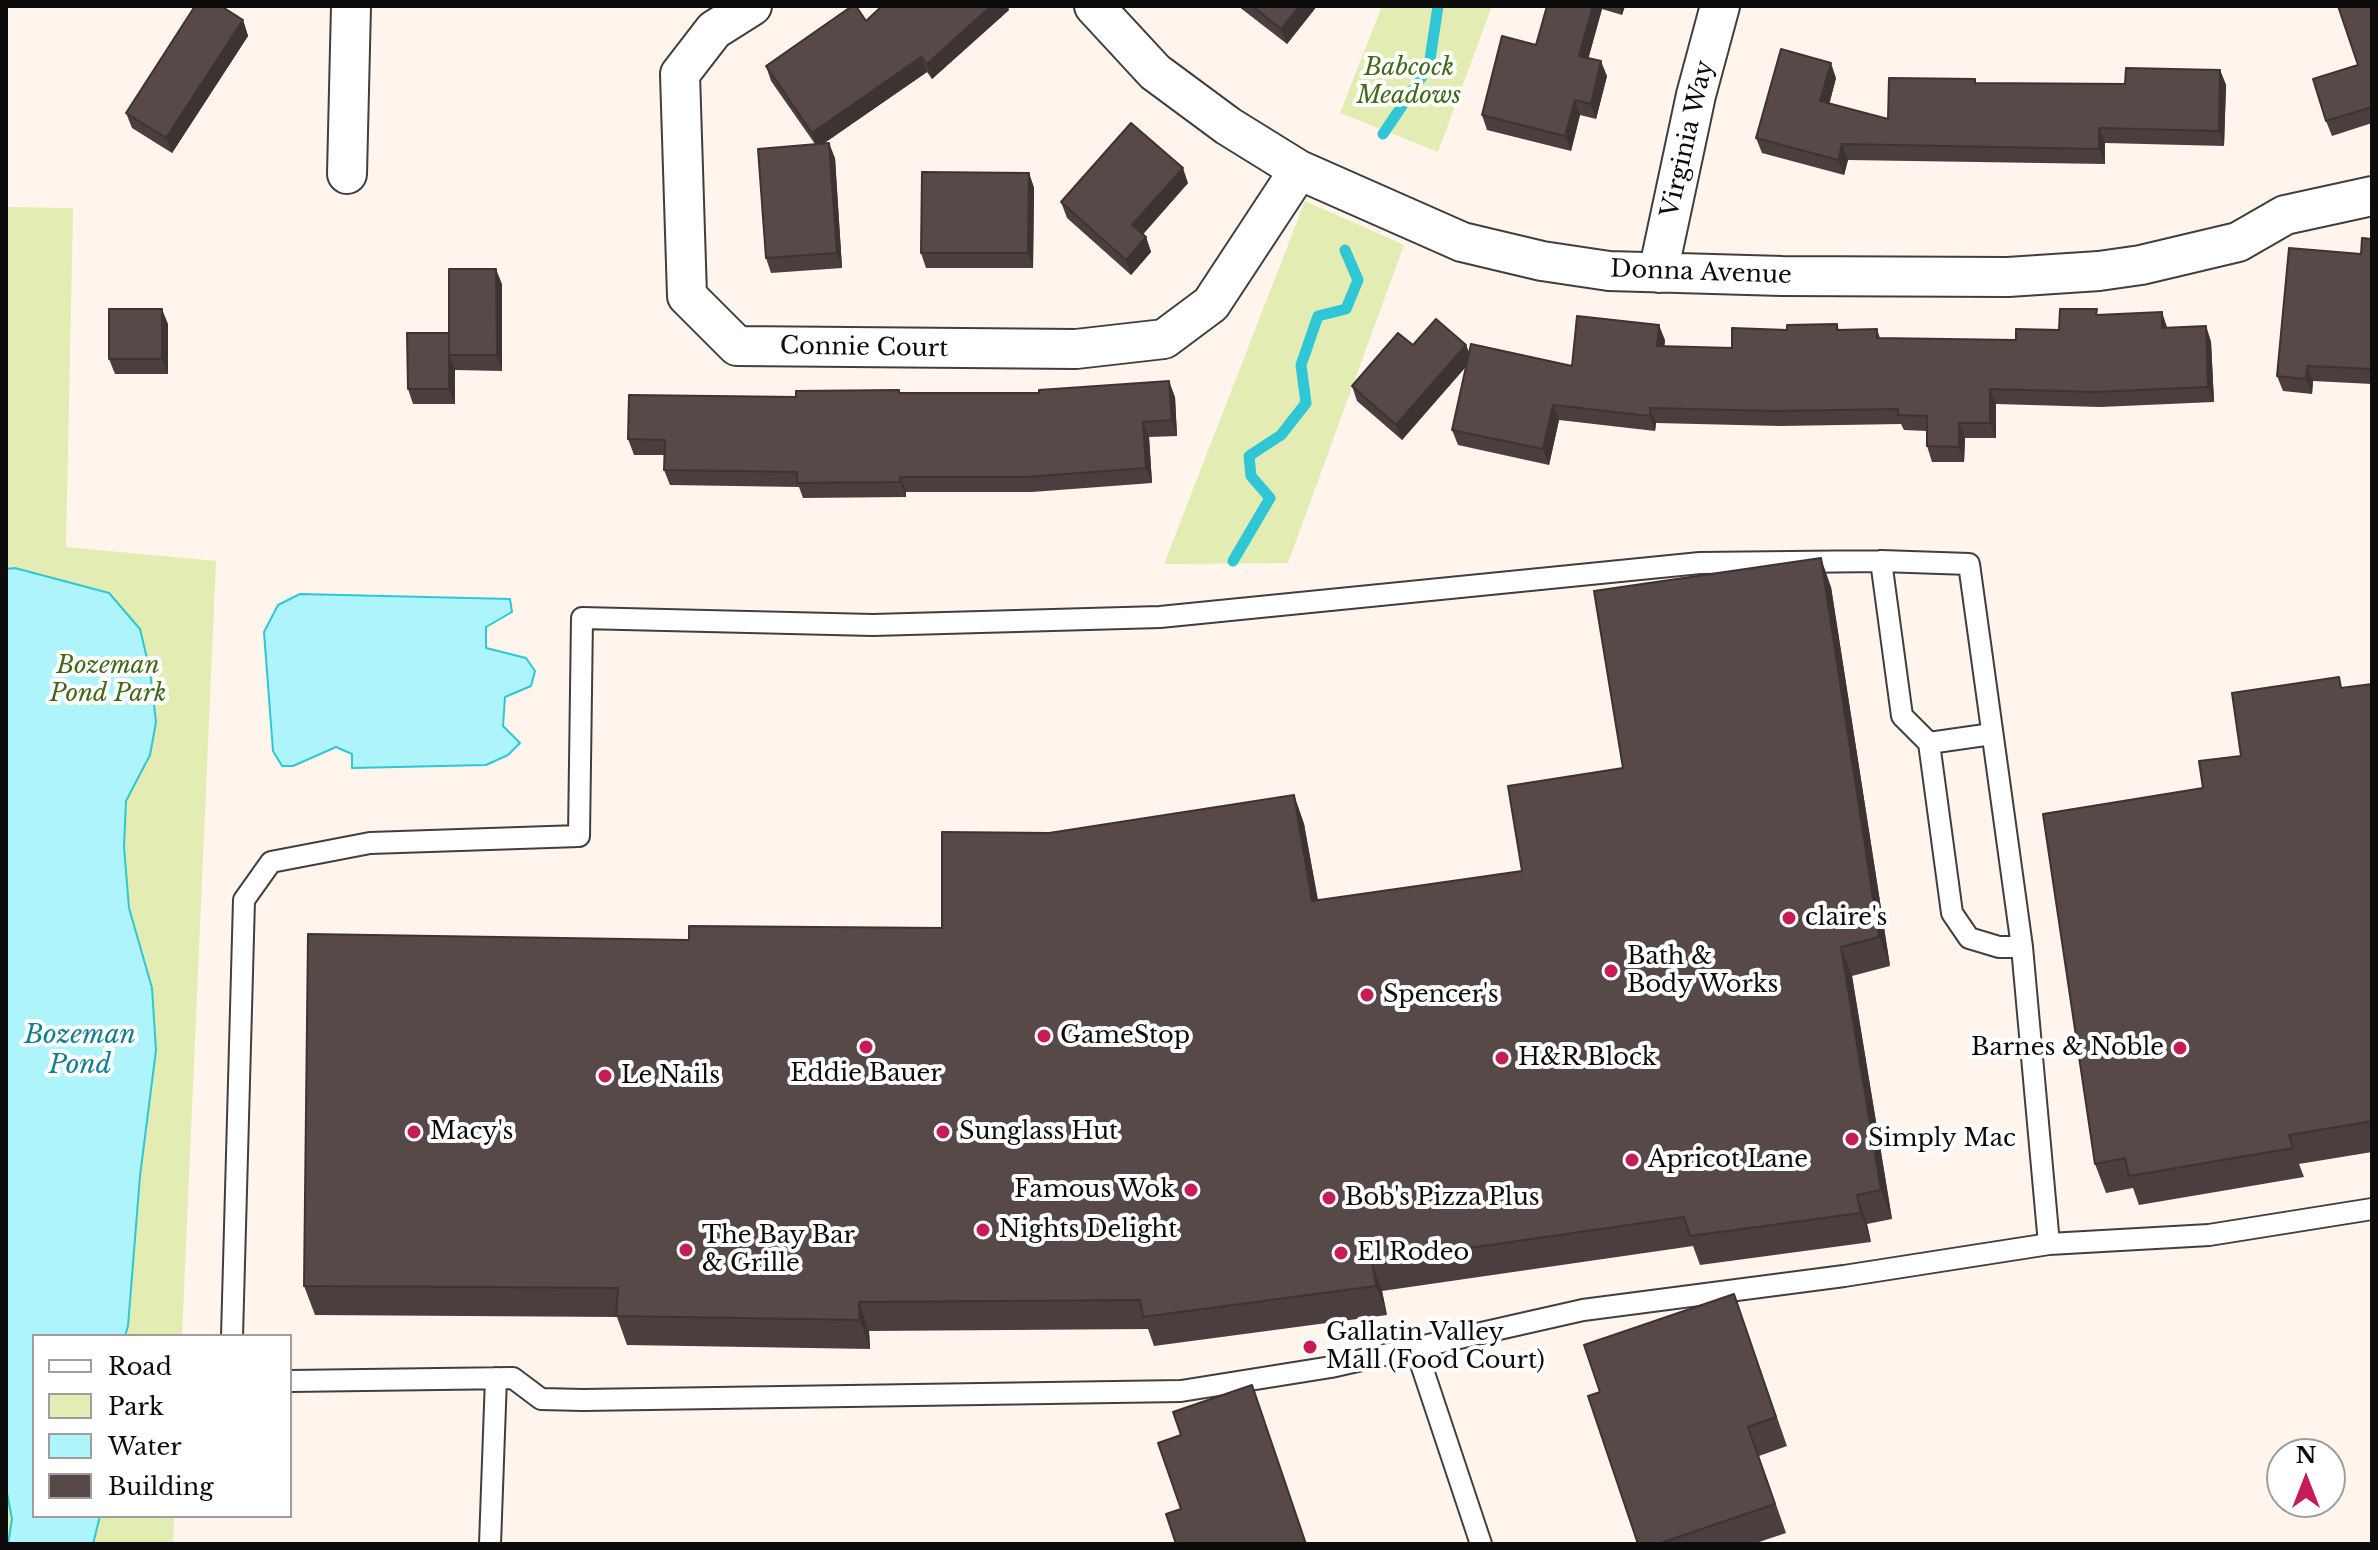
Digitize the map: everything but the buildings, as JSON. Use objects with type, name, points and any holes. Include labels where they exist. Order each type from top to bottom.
[{"type":"street","points":[[347,174],[351,6]]},
{"type":"street","name":"Connie Court","points":[[752,6],[714,30],[680,74],[687,296],[737,346],[1076,349],[1164,339],[1211,304],[1299,170]]},
{"type":"street","name":"Donna Avenue","points":[[1094,6],[1155,72],[1228,126],[1299,170],[1462,242],[1542,261],[1609,271],[2008,277],[2099,271],[2141,265],[2238,242],[2285,215],[2372,196]]},
{"type":"street","name":"Virginia Way","points":[[1658,273],[1696,95],[1720,6]]},
{"type":"lane","points":[[1881,561],[1902,716],[1929,743],[1952,913],[1969,938],[1999,947],[2022,947]]},
{"type":"lane","points":[[232,1334],[244,900],[271,862],[370,843],[579,836],[582,618],[873,625],[1160,617],[1700,563],[1881,561],[1969,564],[2022,947],[2049,1244]]},
{"type":"lane","points":[[1929,743],[1992,734]]},
{"type":"lane","points":[[292,1381],[513,1378],[541,1399],[1181,1391],[1331,1367],[1583,1310],[1844,1276],[2049,1244],[2209,1235],[2372,1209]]},
{"type":"lane","points":[[1415,1346],[1481,1544]]},
{"type":"lane","points":[[490,1544],[496,1378]]},
{"type":"green space","name":"Babcock Meadows","points":[[1382,6],[1492,6],[1438,152],[1340,113]]},
{"type":"green space","points":[[1305,201],[1404,245],[1288,563],[1164,564]]},
{"type":"green space","name":"Bozeman Pond Park","points":[[6,207],[73,208],[66,547],[216,561],[182,1334],[32,1334],[32,1518],[174,1518],[173,1544],[6,1544]]},
{"type":"water","name":"Bozeman Pond","points":[[15,568],[109,593],[140,629],[150,671],[156,722],[150,755],[126,801],[124,847],[129,908],[152,988],[156,1050],[140,1176],[128,1326],[126,1334],[32,1334],[32,1518],[100,1518],[93,1544],[8,1544],[12,1519],[6,1488],[6,569]]},
{"type":"water","points":[[300,594],[510,599],[512,612],[486,627],[486,648],[526,658],[535,671],[531,686],[505,697],[503,726],[520,743],[508,755],[486,765],[352,768],[352,754],[336,747],[293,766],[282,766],[273,751],[264,632],[278,605]]},
{"type":"waterway","points":[[1383,134],[1429,66],[1438,6]]},
{"type":"waterway","points":[[1233,561],[1270,498],[1251,476],[1249,456],[1281,435],[1306,403],[1301,365],[1318,316],[1346,309],[1358,280],[1345,250]]},
{"type":"place","name":"claire's","points":[[1789,918]]},
{"type":"place","name":"Bath & Body Works","points":[[1611,971]]},
{"type":"place","name":"Spencer's","points":[[1367,995]]},
{"type":"place","name":"GameStop","points":[[1044,1036]]},
{"type":"place","name":"Eddie Bauer","points":[[866,1047]]},
{"type":"place","name":"Barnes & Noble","points":[[2180,1048]]},
{"type":"place","name":"H&R Block","points":[[1502,1058]]},
{"type":"place","name":"Le Nails","points":[[605,1076]]},
{"type":"place","name":"Macy's","points":[[414,1132]]},
{"type":"place","name":"Sunglass Hut","points":[[943,1132]]},
{"type":"place","name":"Simply Mac","points":[[1852,1139]]},
{"type":"place","name":"Apricot Lane","points":[[1632,1160]]},
{"type":"place","name":"Famous Wok","points":[[1191,1190]]},
{"type":"place","name":"Bob's Pizza Plus","points":[[1329,1198]]},
{"type":"place","name":"Nights Delight","points":[[983,1230]]},
{"type":"place","name":"The Bay Bar & Grille","points":[[686,1250]]},
{"type":"place","name":"El Rodeo","points":[[1341,1253]]},
{"type":"place","name":"Gallatin Valley Mall (Food Court)","points":[[1310,1347]]}]
